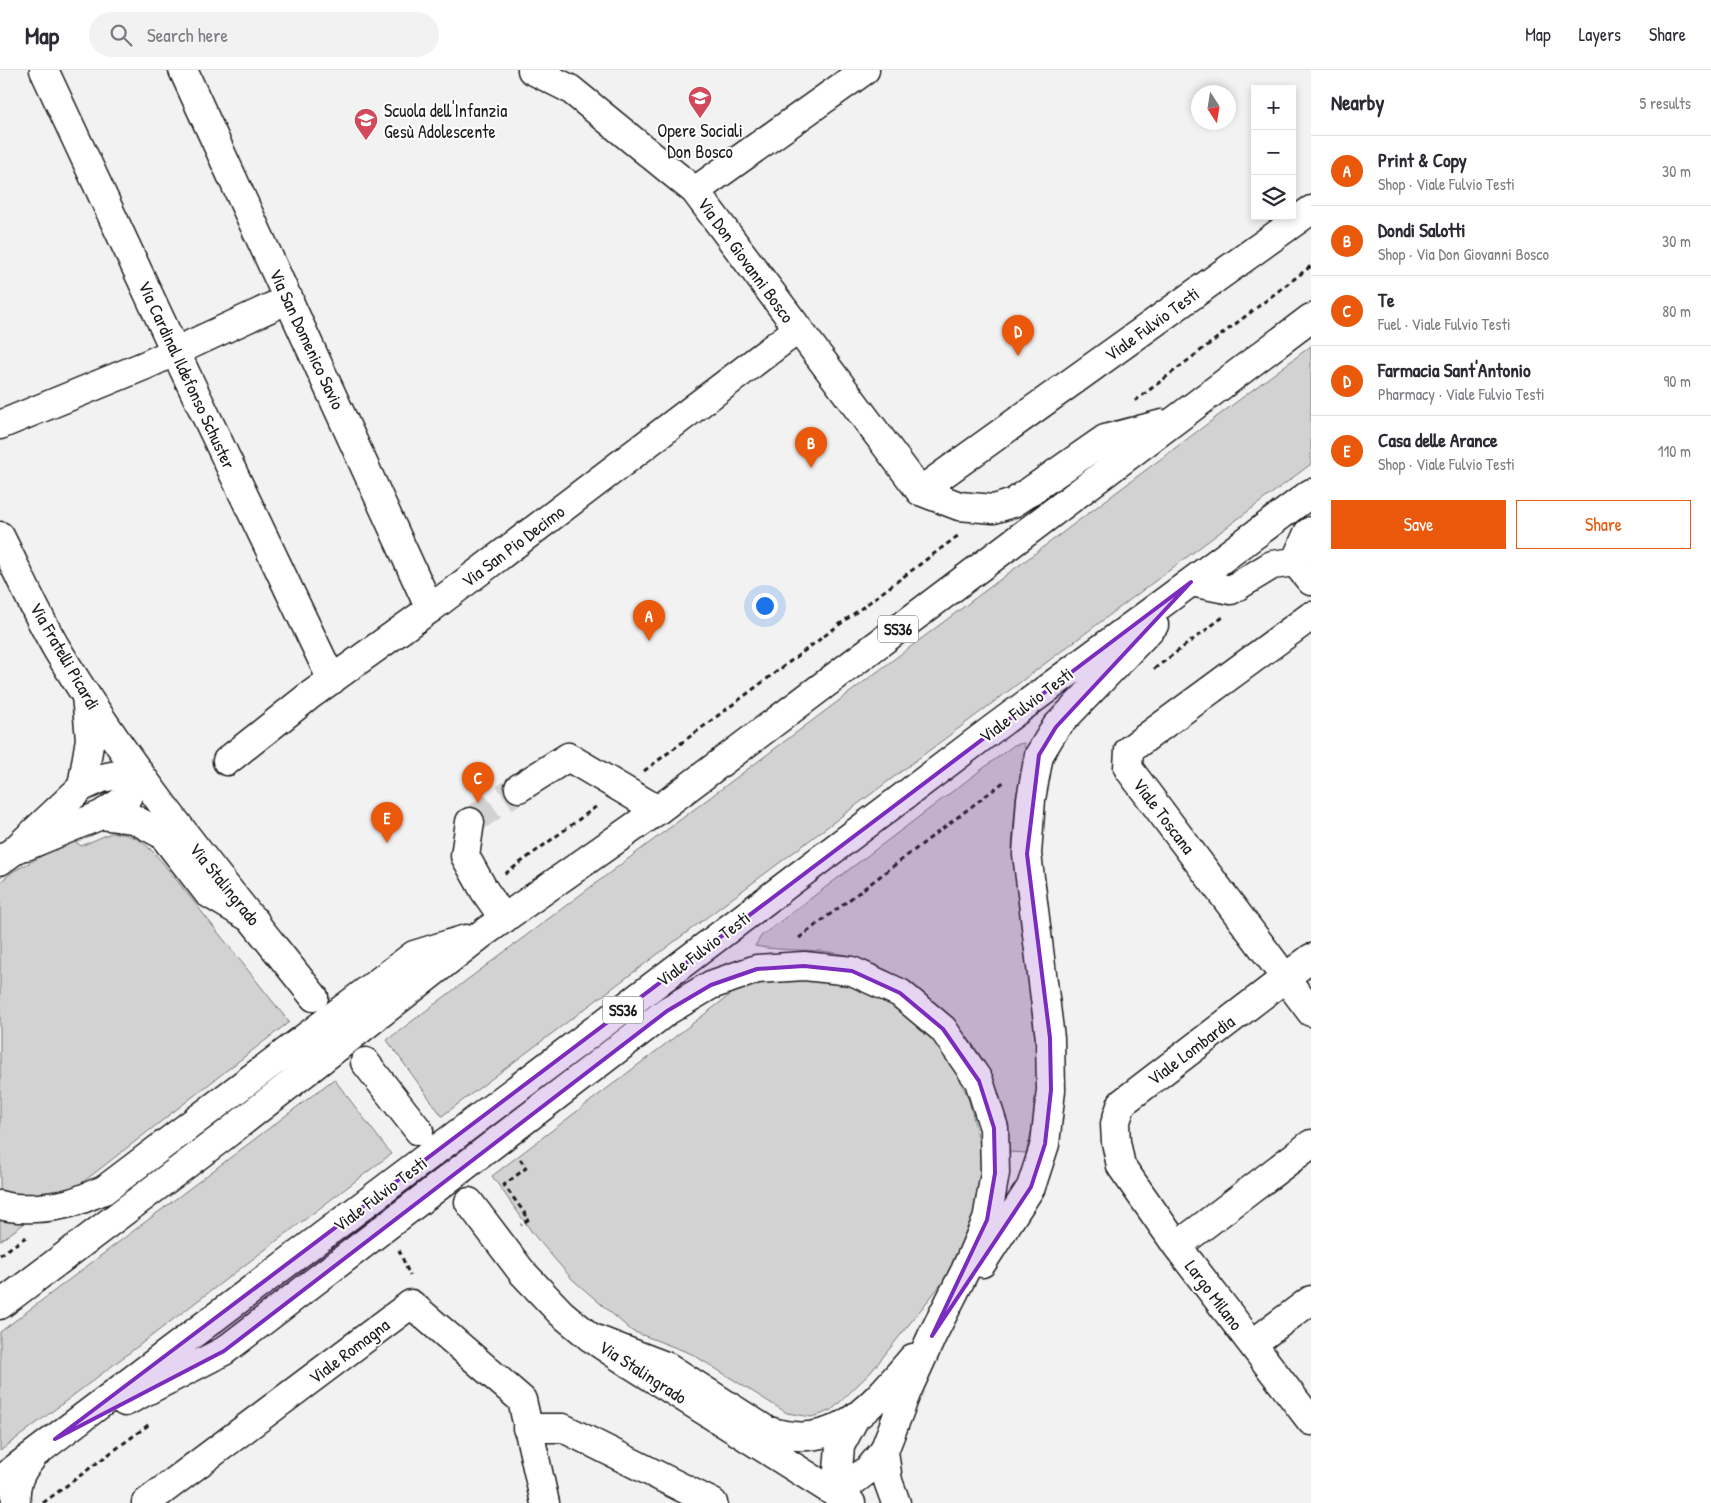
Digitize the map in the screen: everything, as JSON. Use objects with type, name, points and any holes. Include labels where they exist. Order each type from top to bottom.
[{"type":"main road","name":"Via Cardinal Ildefonso Schuster","points":[[44,70],[175,351],[332,680]]},
{"type":"main road","name":"Via San Domenico Savio","points":[[183,70],[430,609]]},
{"type":"main road","name":"Via Don Giovanni Bosco","points":[[532,70],[570,89],[695,190],[920,492]]},
{"type":"main road","points":[[695,190],[865,70]]},
{"type":"main road","name":"Viale Fulvio Testi","points":[[920,492],[1311,210]]},
{"type":"main road","points":[[0,425],[146,364],[289,299]]},
{"type":"main road","name":"SS36","points":[[0,1305],[224,1136],[482,934],[658,810],[1311,318]]},
{"type":"main road","name":"Via San Pio Decimo","points":[[227,761],[309,696],[430,609],[798,329]]},
{"type":"main road","points":[[920,492],[959,506],[994,509],[1012,502],[1105,439],[1176,420]]},
{"type":"main road","name":"Viale Fulvio Testi","points":[[0,1480],[986,734],[1311,493]]},
{"type":"main road","points":[[590,1337],[668,1367],[766,1430],[798,1438],[826,1433],[842,1427],[856,1418],[891,1383],[932,1336],[1001,1236],[1031,1187],[1045,1144],[1051,1090],[1050,1038],[1027,854],[1031,799],[1039,755],[1056,727],[1142,639],[1191,582],[1231,590],[1272,565],[1303,572],[1308,533],[1311,531]]},
{"type":"main road","name":"Via Fratelli Picardi","points":[[0,536],[57,649],[137,770]]},
{"type":"main road","name":"Viale Toscana","points":[[1311,616],[1129,750],[1128,768],[1311,1012]]},
{"type":"main road","points":[[82,787],[90,739],[86,695]]},
{"type":"main road","points":[[519,788],[568,756],[658,810]]},
{"type":"main road","points":[[8,855],[82,787],[102,778],[137,770]]},
{"type":"main road","points":[[8,855],[101,815],[127,798],[137,770]]},
{"type":"main road","name":"Via Stalingrado","points":[[137,770],[314,997]]},
{"type":"main road","points":[[101,815],[134,819],[163,835],[208,893],[255,921]]},
{"type":"main road","points":[[470,822],[465,856],[484,890],[504,918]]},
{"type":"main road","points":[[0,1205],[8,1208],[70,1203],[104,1190],[414,955],[482,934]]},
{"type":"main road","name":"Viale Lombardia","points":[[1121,1166],[1116,1142],[1115,1124],[1122,1103],[1311,958]]},
{"type":"main road","points":[[16,1503],[16,1484],[23,1469],[45,1447],[224,1351],[667,1011],[711,985],[757,969],[804,966],[852,971],[900,993],[943,1029],[979,1081],[994,1128],[995,1173],[987,1220],[965,1271],[907,1391],[884,1451],[843,1498]]},
{"type":"main road","points":[[365,1062],[419,1130]]},
{"type":"main road","points":[[1177,1246],[1311,1144]]},
{"type":"main road","name":"Largo Milano","points":[[1121,1166],[1177,1246],[1311,1421]]},
{"type":"main road","name":"Via Stalingrado","points":[[469,1202],[522,1272],[562,1313],[590,1337],[632,1366],[843,1498]]},
{"type":"main road","points":[[1252,1344],[1311,1300]]},
{"type":"main road","name":"Viale Romagna","points":[[146,1503],[174,1495],[411,1304],[522,1400],[527,1428]]},
{"type":"main road","points":[[843,1498],[840,1446],[856,1418]]},
{"type":"main road","points":[[544,1503],[527,1428],[563,1428],[713,1503]]},
{"type":"main road","points":[[884,1451],[888,1481],[896,1503]]},
{"type":"path","points":[[1129,406],[1311,266]]},
{"type":"path","points":[[484,890],[994,509]]},
{"type":"path","points":[[520,1159],[526,1168],[504,1185],[529,1219]]},
{"type":"path","points":[[0,1256],[29,1234]]},
{"type":"highlighted area","points":[[1191,582],[1056,727],[1039,755],[1027,854],[1050,1038],[1051,1090],[1045,1144],[1031,1187],[932,1336],[987,1220],[995,1173],[994,1128],[979,1081],[943,1029],[900,993],[852,971],[804,966],[757,969],[711,985],[667,1011],[224,1351],[55,1439]]},
{"type":"shaded area","points":[[1311,346],[1311,464],[442,1116],[387,1040]]},
{"type":"shaded area","points":[[1024,743],[1026,753],[1016,796],[1012,847],[1038,1064],[1036,1112],[1026,1153],[1010,1152],[1000,1102],[991,1075],[980,1055],[965,1035],[929,998],[909,983],[865,960],[831,952],[755,946],[761,936],[1014,745]]},
{"type":"shaded area","points":[[111,833],[128,835],[135,838],[152,851],[289,1022],[83,1182],[64,1194],[33,1198],[0,1194],[0,882],[14,871],[73,839],[81,846]]},
{"type":"shaded area","points":[[828,977],[862,989],[889,1002],[921,1027],[947,1055],[968,1097],[980,1144],[982,1184],[976,1223],[962,1258],[871,1372],[833,1409],[811,1417],[787,1413],[692,1354],[632,1331],[572,1279],[534,1235],[492,1176],[747,982]]},
{"type":"shaded area","points":[[334,1079],[391,1154],[0,1451],[0,1332]]},
{"type":"shaded area","points":[[0,1214],[32,1218],[0,1241]]},
{"type":"tunnel","points":[[470,822],[519,788]]},
{"type":"tunnel","points":[[420,1132],[469,1202]]},
{"type":"place","name":"Opere Sociali Don Bosco","points":[[700,119]]},
{"type":"place","name":"Scuola dell'Infanzia Gesù Adolescente","points":[[366,141]]},
{"type":"place","name":"Farmacia Sant'Antonio","points":[[1018,356]]},
{"type":"place","name":"Dondi Salotti","points":[[811,468]]},
{"type":"place","name":"Print & Copy","points":[[649,641]]},
{"type":"place","name":"Te","points":[[478,803]]},
{"type":"place","name":"Casa delle Arance","points":[[387,843]]}]
